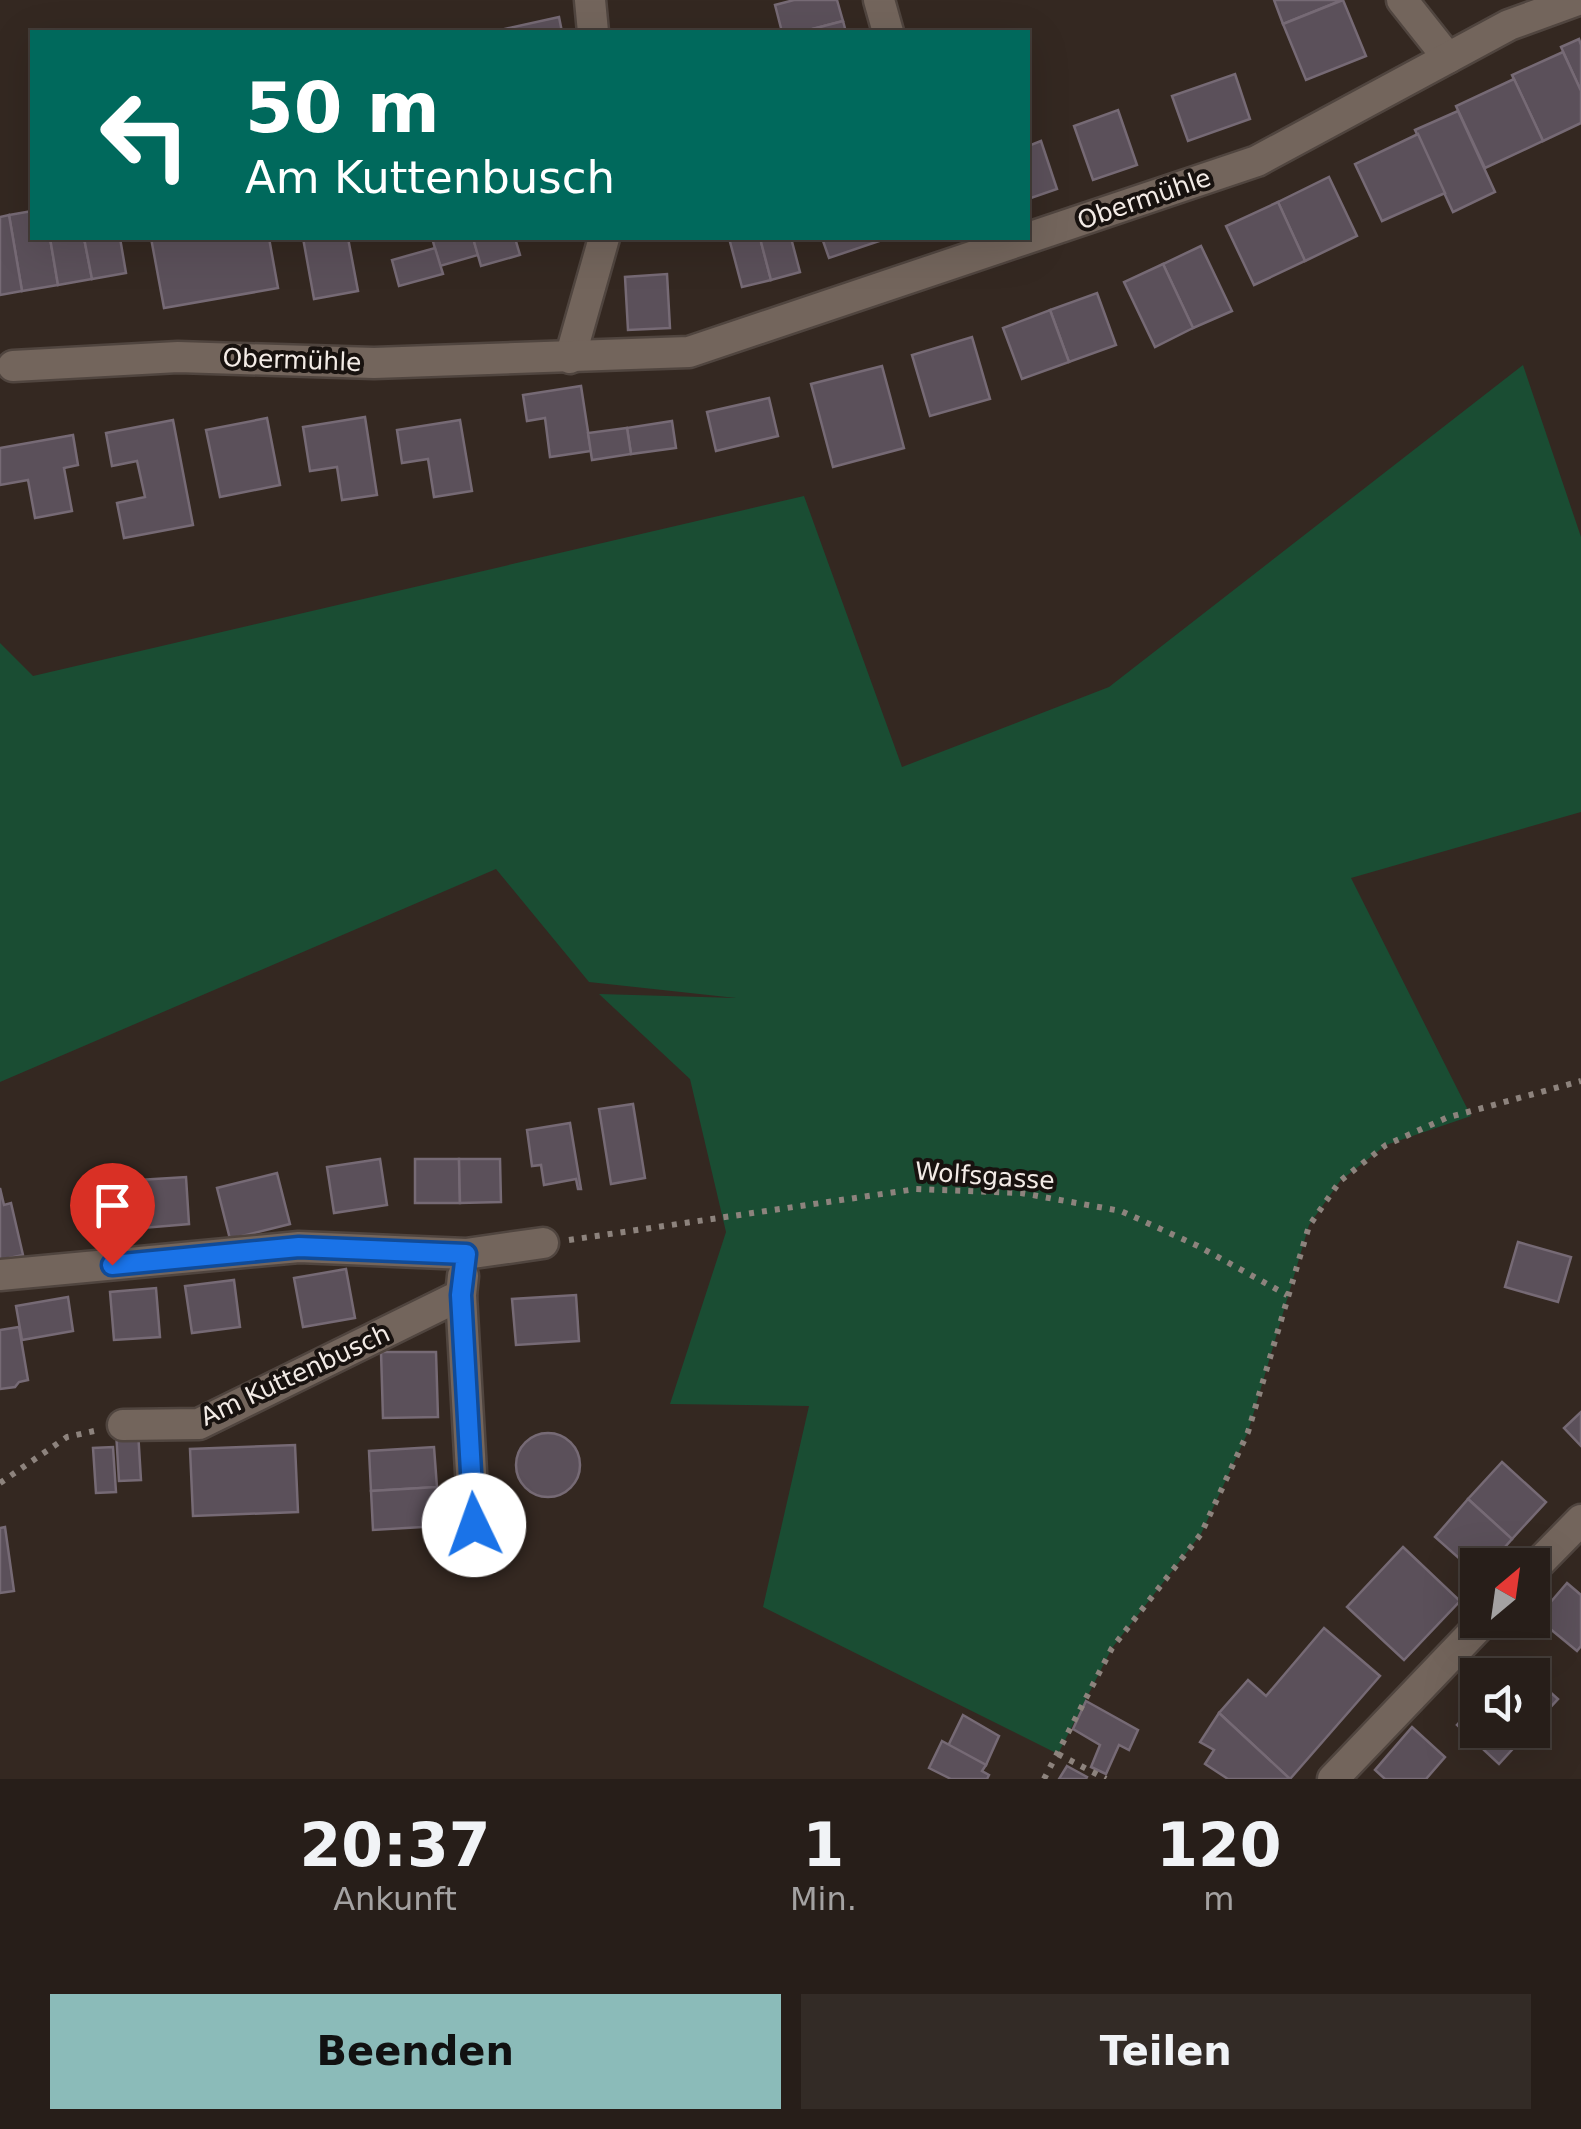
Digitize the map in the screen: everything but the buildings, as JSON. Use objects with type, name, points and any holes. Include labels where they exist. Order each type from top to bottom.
[{"type":"street","points":[[590,0],[593,30]]},
{"type":"street","points":[[878,0],[887,30]]},
{"type":"street","points":[[1402,0],[1448,58]]},
{"type":"street","name":"Obermühle","points":[[1030,238],[1256,161],[1509,25],[1578,0]]},
{"type":"street","points":[[570,358],[603,240]]},
{"type":"street","name":"Obermühle","points":[[13,366],[178,357],[374,363],[690,352],[1024,240]]},
{"type":"street","points":[[0,1275],[299,1247],[466,1254],[544,1243]]},
{"type":"street","points":[[466,1254],[461,1295],[474,1525]]},
{"type":"street","name":"Am Kuttenbusch","points":[[122,1425],[199,1424],[461,1295]]},
{"type":"street","points":[[1550,1552],[1581,1520]]},
{"type":"street","points":[[1333,1779],[1468,1638]]},
{"type":"path","points":[[1044,1779],[1112,1648],[1201,1534],[1248,1432],[1309,1226],[1340,1180],[1386,1146],[1446,1118],[1581,1081]]},
{"type":"path","name":"Wolfsgasse","points":[[544,1243],[916,1188],[1020,1193],[1121,1211],[1198,1246],[1287,1295]]},
{"type":"path","points":[[0,1483],[67,1437],[122,1425]]},
{"type":"path","points":[[1058,1754],[1106,1779]]},
{"type":"green space","points":[[1523,365],[1581,537],[1581,812],[1351,878],[1471,1116],[1386,1145],[1340,1181],[1309,1225],[1248,1432],[1201,1534],[1112,1648],[1058,1754],[763,1607],[809,1406],[670,1404],[726,1232],[690,1079],[599,994],[736,998],[589,982],[496,869],[0,1082],[0,643],[33,676],[804,496],[902,767],[1109,687]]},
{"type":"route","points":[[112,1265],[299,1247],[466,1254],[461,1295],[474,1525]]}]
